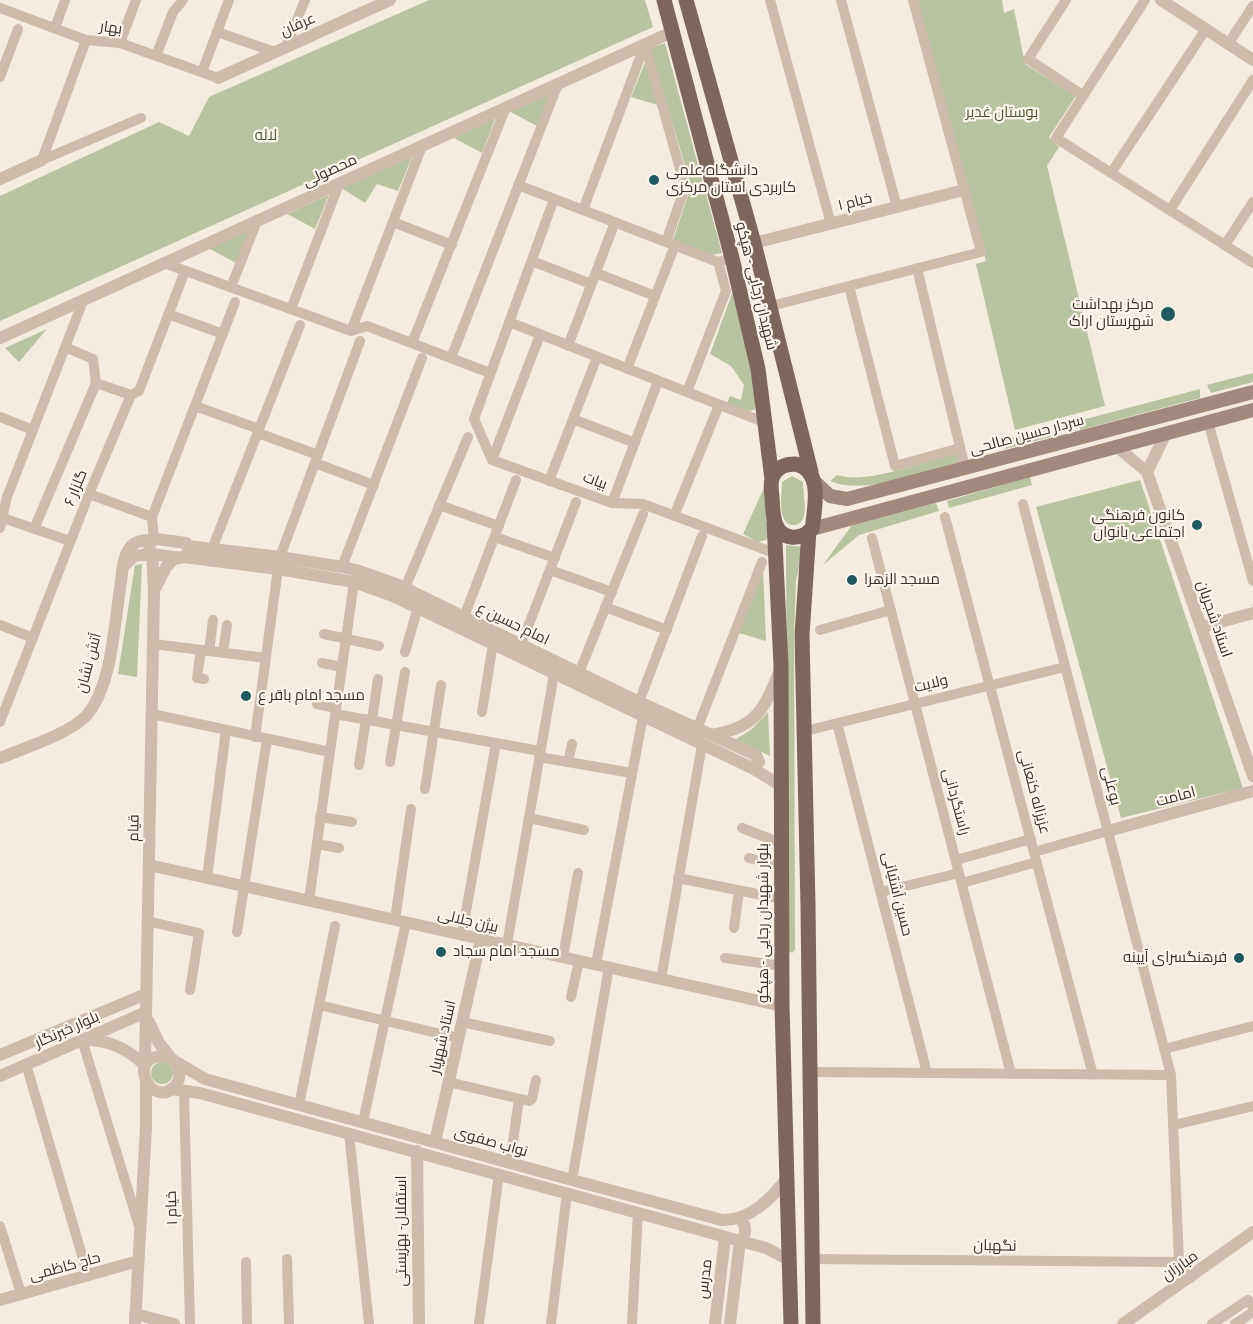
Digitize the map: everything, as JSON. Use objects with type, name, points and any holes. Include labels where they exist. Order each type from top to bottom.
[{"type":"main road","name":"شهیدان رجایی - هپکو","points":[[664,0],[725,260],[758,369],[772,479],[774,522]]},
{"type":"main road","name":"شهیدان رجایی - هپکو","points":[[686,0],[771,306],[812,477],[811,530]]},
{"type":"main road","name":"سردار حسین صالحی","points":[[812,477],[825,492],[837,498],[847,499],[1253,392]]},
{"type":"main road","points":[[774,522],[778,531],[785,536],[798,537],[811,530],[860,516],[1253,410]]},
{"type":"main road","points":[[772,479],[777,469],[788,464],[801,465],[812,477]]},
{"type":"main road","points":[[857,496],[853,501],[853,507],[860,516]]},
{"type":"main road","name":"بلوار شهیدان رجایی - هپکو","points":[[774,522],[781,665],[782,1006],[791,1324]]},
{"type":"main road","points":[[811,530],[802,635],[813,1324]]},
{"type":"main road","points":[[782,960],[796,961],[808,954]]},
{"type":"main road","points":[[782,984],[794,978],[802,980],[808,986]]},
{"type":"street","points":[[55,28],[65,0]]},
{"type":"street","points":[[120,43],[136,0]]},
{"type":"street","points":[[156,56],[173,12],[183,0]]},
{"type":"street","points":[[202,72],[229,0]]},
{"type":"street","points":[[217,32],[280,49],[305,0]]},
{"type":"street","name":"عرفان","points":[[218,78],[375,4],[390,0]]},
{"type":"street","points":[[770,0],[831,224]]},
{"type":"street","points":[[841,0],[897,207]]},
{"type":"street","points":[[771,306],[981,252],[913,0]]},
{"type":"street","points":[[1066,0],[1028,59],[1078,92]]},
{"type":"street","points":[[1145,0],[1056,138],[1253,263]]},
{"type":"street","points":[[1170,2],[1253,60]]},
{"type":"street","points":[[1228,44],[1253,6]]},
{"type":"street","name":"بهار","points":[[0,8],[86,40],[120,43],[218,78]]},
{"type":"street","points":[[0,77],[18,29]]},
{"type":"street","points":[[1111,173],[1206,29]]},
{"type":"street","name":"محصولی","points":[[0,338],[672,32]]},
{"type":"street","points":[[42,160],[86,40]]},
{"type":"street","points":[[582,210],[645,44]]},
{"type":"street","points":[[627,369],[655,296],[686,187],[645,44]]},
{"type":"street","points":[[1170,210],[1253,80]]},
{"type":"street","points":[[451,358],[558,84]]},
{"type":"street","points":[[412,343],[507,107]]},
{"type":"street","points":[[0,179],[141,118]]},
{"type":"street","points":[[351,331],[423,146]]},
{"type":"street","points":[[291,309],[339,184]]},
{"type":"street","points":[[518,186],[670,243],[725,260],[726,291],[687,392]]},
{"type":"street","name":"خیام ۱","points":[[754,243],[964,190]]},
{"type":"street","points":[[492,460],[474,419],[554,199]]},
{"type":"street","points":[[1225,245],[1253,202]]},
{"type":"street","points":[[231,287],[257,221]]},
{"type":"street","points":[[393,222],[452,245]]},
{"type":"street","points":[[568,346],[615,222]]},
{"type":"street","points":[[532,261],[591,284]]},
{"type":"street","points":[[164,263],[351,331],[367,326],[490,373]]},
{"type":"street","points":[[917,268],[965,468]]},
{"type":"street","name":"گلزار ۶","points":[[0,722],[89,494],[130,395],[139,391],[185,271]]},
{"type":"street","points":[[596,273],[655,296]]},
{"type":"street","points":[[849,286],[895,466],[960,448]]},
{"type":"street","points":[[70,542],[34,529],[1,521],[7,497],[83,301]]},
{"type":"street","points":[[123,567],[134,556],[183,554],[182,542],[154,540],[153,517],[235,302]]},
{"type":"street","points":[[168,314],[223,334]]},
{"type":"street","points":[[509,322],[766,423]]},
{"type":"street","points":[[212,549],[300,326]]},
{"type":"street","points":[[492,460],[540,335]]},
{"type":"street","points":[[255,736],[279,563],[360,341]]},
{"type":"street","points":[[34,529],[96,383],[93,359],[65,347]]},
{"type":"street","points":[[549,481],[597,357]]},
{"type":"street","points":[[342,567],[422,358]]},
{"type":"street","points":[[612,503],[658,381]]},
{"type":"street","points":[[96,383],[130,395]]},
{"type":"street","points":[[674,516],[719,405]]},
{"type":"street","points":[[195,406],[259,431],[374,485]]},
{"type":"street","points":[[0,417],[33,430]]},
{"type":"street","points":[[573,419],[635,443]]},
{"type":"street","points":[[1208,422],[1253,581]]},
{"type":"street","points":[[1116,447],[1148,472],[1166,433]]},
{"type":"street","points":[[405,588],[468,437]]},
{"type":"street","name":"بیات","points":[[492,460],[612,503],[643,504],[777,554]]},
{"type":"street","name":"استاد شجریان","points":[[1148,472],[1253,776]]},
{"type":"street","points":[[464,617],[516,480]]},
{"type":"street","points":[[89,494],[153,517]]},
{"type":"street","points":[[521,645],[576,502]]},
{"type":"street","name":"بوعلی","points":[[1023,504],[1171,1075],[1179,1262]]},
{"type":"street","points":[[439,505],[555,558]]},
{"type":"street","points":[[579,673],[643,514]]},
{"type":"street","name":"عزیزاله کنعانی","points":[[945,517],[1093,1075]]},
{"type":"street","points":[[639,702],[702,536]]},
{"type":"street","name":"راستگردانی","points":[[872,538],[1011,1074]]},
{"type":"street","name":"آتش نشان","points":[[0,758],[65,730],[86,716],[94,703],[107,666],[123,567],[128,550],[140,540],[154,540]]},
{"type":"street","name":"قیام","points":[[145,1065],[154,591],[152,554],[149,546],[154,540]]},
{"type":"street","name":"امام حسین ع","points":[[183,554],[212,549],[354,582],[418,607],[643,716],[706,740]]},
{"type":"street","name":"امام حسین ع","points":[[183,554],[356,570],[405,588],[697,729],[706,740]]},
{"type":"street","name":"قیام","points":[[154,591],[160,576],[183,554]]},
{"type":"street","points":[[697,729],[762,562]]},
{"type":"street","points":[[550,570],[612,592]]},
{"type":"street","points":[[309,900],[354,582]]},
{"type":"street","points":[[405,652],[418,607]]},
{"type":"street","points":[[605,607],[667,630]]},
{"type":"street","points":[[820,630],[891,610]]},
{"type":"street","points":[[1202,627],[1253,614]]},
{"type":"street","points":[[204,679],[197,678],[213,620]]},
{"type":"street","points":[[0,625],[33,638]]},
{"type":"street","points":[[223,653],[227,625]]},
{"type":"street","points":[[324,634],[379,646]]},
{"type":"street","points":[[153,644],[266,658]]},
{"type":"street","points":[[482,712],[493,644]]},
{"type":"street","points":[[322,663],[342,667]]},
{"type":"street","points":[[706,740],[745,726],[756,715],[768,700],[781,665]]},
{"type":"street","name":"ولایت","points":[[805,731],[1065,667]]},
{"type":"street","points":[[390,762],[405,672]]},
{"type":"street","points":[[507,944],[554,674]]},
{"type":"street","points":[[359,765],[378,679]]},
{"type":"street","points":[[425,789],[441,685]]},
{"type":"street","points":[[316,704],[369,720],[496,743],[568,762],[632,773]]},
{"type":"street","points":[[152,714],[330,752]]},
{"type":"street","points":[[596,964],[643,716]]},
{"type":"street","name":"حسین آشتیانی","points":[[837,723],[927,1073]]},
{"type":"street","points":[[207,878],[226,730]]},
{"type":"street","points":[[237,932],[267,739]]},
{"type":"street","points":[[706,740],[756,755],[759,762],[752,768],[783,787]]},
{"type":"street","points":[[661,979],[678,878],[706,740]]},
{"type":"street","points":[[462,934],[496,743]]},
{"type":"street","points":[[568,762],[572,744]]},
{"type":"street","name":"امامت","points":[[1108,831],[1253,791]]},
{"type":"street","points":[[363,1122],[385,1020],[401,921],[411,809]]},
{"type":"street","points":[[320,817],[351,822]]},
{"type":"street","points":[[529,818],[584,830]]},
{"type":"street","points":[[742,828],[783,844]]},
{"type":"street","points":[[881,892],[961,878],[1035,857],[1108,831]]},
{"type":"street","points":[[956,860],[1031,839]]},
{"type":"street","points":[[316,844],[339,848]]},
{"type":"street","points":[[749,858],[782,866]]},
{"type":"street","name":"بیژن جلالی","points":[[149,865],[782,1006]]},
{"type":"street","points":[[563,957],[578,873]]},
{"type":"street","points":[[678,878],[782,899]]},
{"type":"street","points":[[734,928],[740,891]]},
{"type":"street","points":[[147,921],[199,933],[190,990]]},
{"type":"street","points":[[299,1104],[335,926]]},
{"type":"street","name":"استاد شهریار","points":[[435,1142],[481,939]]},
{"type":"street","points":[[725,958],[782,960]]},
{"type":"street","points":[[571,997],[579,961]]},
{"type":"street","points":[[572,1180],[609,967]]},
{"type":"street","name":"بلوار خبرنگار","points":[[0,1054],[146,994]]},
{"type":"street","points":[[319,1005],[459,1038]]},
{"type":"street","points":[[106,1011],[115,1015],[113,1025]]},
{"type":"street","points":[[146,1012],[151,1030],[174,1060],[180,1074],[178,1080],[153,1108],[146,1127]]},
{"type":"street","name":"بلوار خبرنگار","points":[[0,1076],[146,1012]]},
{"type":"street","points":[[462,1022],[550,1041]]},
{"type":"street","points":[[1164,1049],[1253,1026]]},
{"type":"street","points":[[140,1230],[82,1040],[96,1040],[119,1046],[145,1065]]},
{"type":"street","points":[[174,1060],[160,1055],[149,1060],[145,1065],[146,1127],[135,1319],[174,1324]]},
{"type":"street","name":"نواب صفوی","points":[[174,1060],[205,1079],[722,1220],[740,1218]]},
{"type":"street","points":[[26,1064],[88,1275]]},
{"type":"street","points":[[810,1072],[1171,1075]]},
{"type":"street","points":[[200,1093],[198,1084],[205,1079]]},
{"type":"street","points":[[448,1082],[531,1101],[536,1080]]},
{"type":"street","points":[[146,1083],[155,1090],[168,1090]]},
{"type":"street","name":"نواب صفوی","points":[[168,1090],[200,1093],[417,1151],[766,1248],[789,1260]]},
{"type":"street","name":"خیام ۱","points":[[184,1091],[190,1324]]},
{"type":"street","points":[[510,1163],[519,1099]]},
{"type":"street","points":[[1174,1125],[1253,1107]]},
{"type":"street","points":[[349,1133],[369,1324]]},
{"type":"street","name":"استقلال- بهزیستی","points":[[411,1324],[418,1318],[417,1151]]},
{"type":"street","points":[[479,1324],[499,1174]]},
{"type":"street","points":[[740,1218],[769,1199],[788,1178]]},
{"type":"street","points":[[551,1324],[567,1193]]},
{"type":"street","points":[[632,1324],[638,1213]]},
{"type":"street","name":"مدرس","points":[[730,1324],[740,1241],[746,1229],[740,1218]]},
{"type":"street","points":[[0,1226],[21,1294]]},
{"type":"street","name":"مبارزان","points":[[1123,1324],[1253,1232]]},
{"type":"street","name":"مدرس","points":[[715,1324],[725,1237]]},
{"type":"street","name":"مبارزان","points":[[1136,1324],[1253,1243]]},
{"type":"street","points":[[287,1258],[290,1324]]},
{"type":"street","name":"نگهبان","points":[[811,1259],[1179,1262]]},
{"type":"street","name":"حاج کاظمی","points":[[0,1300],[138,1262]]},
{"type":"street","points":[[246,1262],[247,1324]]},
{"type":"street","points":[[1179,1262],[1191,1278]]},
{"type":"street","points":[[1212,1324],[1251,1306]]},
{"type":"street","points":[[1235,1324],[1251,1306]]},
{"type":"green space","name":"لاله","points":[[429,0],[645,0],[653,27],[0,321],[0,196],[159,122],[189,136],[209,97]]},
{"type":"green space","name":"بوستان غدیر","points":[[917,0],[1002,0],[1004,13],[1014,9],[1025,64],[1076,96],[1049,137],[1059,147],[1047,166],[1105,406],[1015,430],[976,264],[986,261]]},
{"type":"green space","points":[[665,43],[722,253],[712,255],[673,240],[691,186],[668,108],[631,97],[651,48]]},
{"type":"green space","points":[[551,92],[537,126],[509,111]]},
{"type":"green space","points":[[495,119],[482,153],[454,138]]},
{"type":"green space","points":[[412,157],[398,191],[377,184],[365,203],[341,188]]},
{"type":"green space","points":[[329,195],[315,229],[287,214]]},
{"type":"green space","points":[[250,229],[236,263],[208,248]]},
{"type":"green space","points":[[734,288],[757,399],[754,410],[749,411],[727,403],[730,396],[741,400],[744,385],[731,366],[710,354]]},
{"type":"green space","points":[[47,329],[19,362],[5,348]]},
{"type":"green space","points":[[1253,373],[1253,382],[1211,393],[1207,385]]},
{"type":"green space","points":[[1200,389],[1200,398],[1080,430],[1078,421]]},
{"type":"green space","points":[[1048,428],[1051,437],[1005,449],[1002,440]]},
{"type":"green space","points":[[957,452],[960,462],[894,481],[860,486],[830,481],[837,475],[864,477],[880,474]]},
{"type":"green space","points":[[792,476],[803,482],[805,506],[803,519],[799,524],[794,525],[788,524],[784,519],[781,506],[782,482]]},
{"type":"green space","points":[[1030,477],[1032,485],[949,508],[947,501]]},
{"type":"green space","points":[[768,479],[769,534],[766,540],[758,542],[743,534]]},
{"type":"green space","points":[[1140,480],[1243,788],[1121,818],[1036,507]]},
{"type":"green space","points":[[936,503],[939,511],[859,535],[823,565],[852,525]]},
{"type":"green space","points":[[786,545],[803,547],[796,581],[794,635],[795,950],[792,953],[788,950]]},
{"type":"green space","points":[[142,564],[137,677],[118,674],[135,565]]},
{"type":"green space","points":[[763,570],[766,641],[739,633]]},
{"type":"green space","points":[[768,712],[770,756],[736,739],[752,729]]},
{"type":"green space","points":[[158,1062],[166,1062],[173,1069],[173,1077],[166,1084],[158,1084],[151,1077],[151,1069]]},
{"type":"place","name":"دانشگاه علمی کاربردی استان مرکزی","points":[[654,180]]},
{"type":"place","name":"مرکز بهداشت شهرستان اراک","points":[[1168,314]]},
{"type":"place","name":"کانون فرهنگی اجتماعی بانوان","points":[[1197,525]]},
{"type":"place","name":"مسجد الزهرا","points":[[852,580]]},
{"type":"place","name":"مسجد امام باقر ع","points":[[246,696]]},
{"type":"place","name":"مسجد امام سجاد","points":[[441,952]]},
{"type":"place","name":"فرهنگسرای آیینه","points":[[1239,958]]}]
